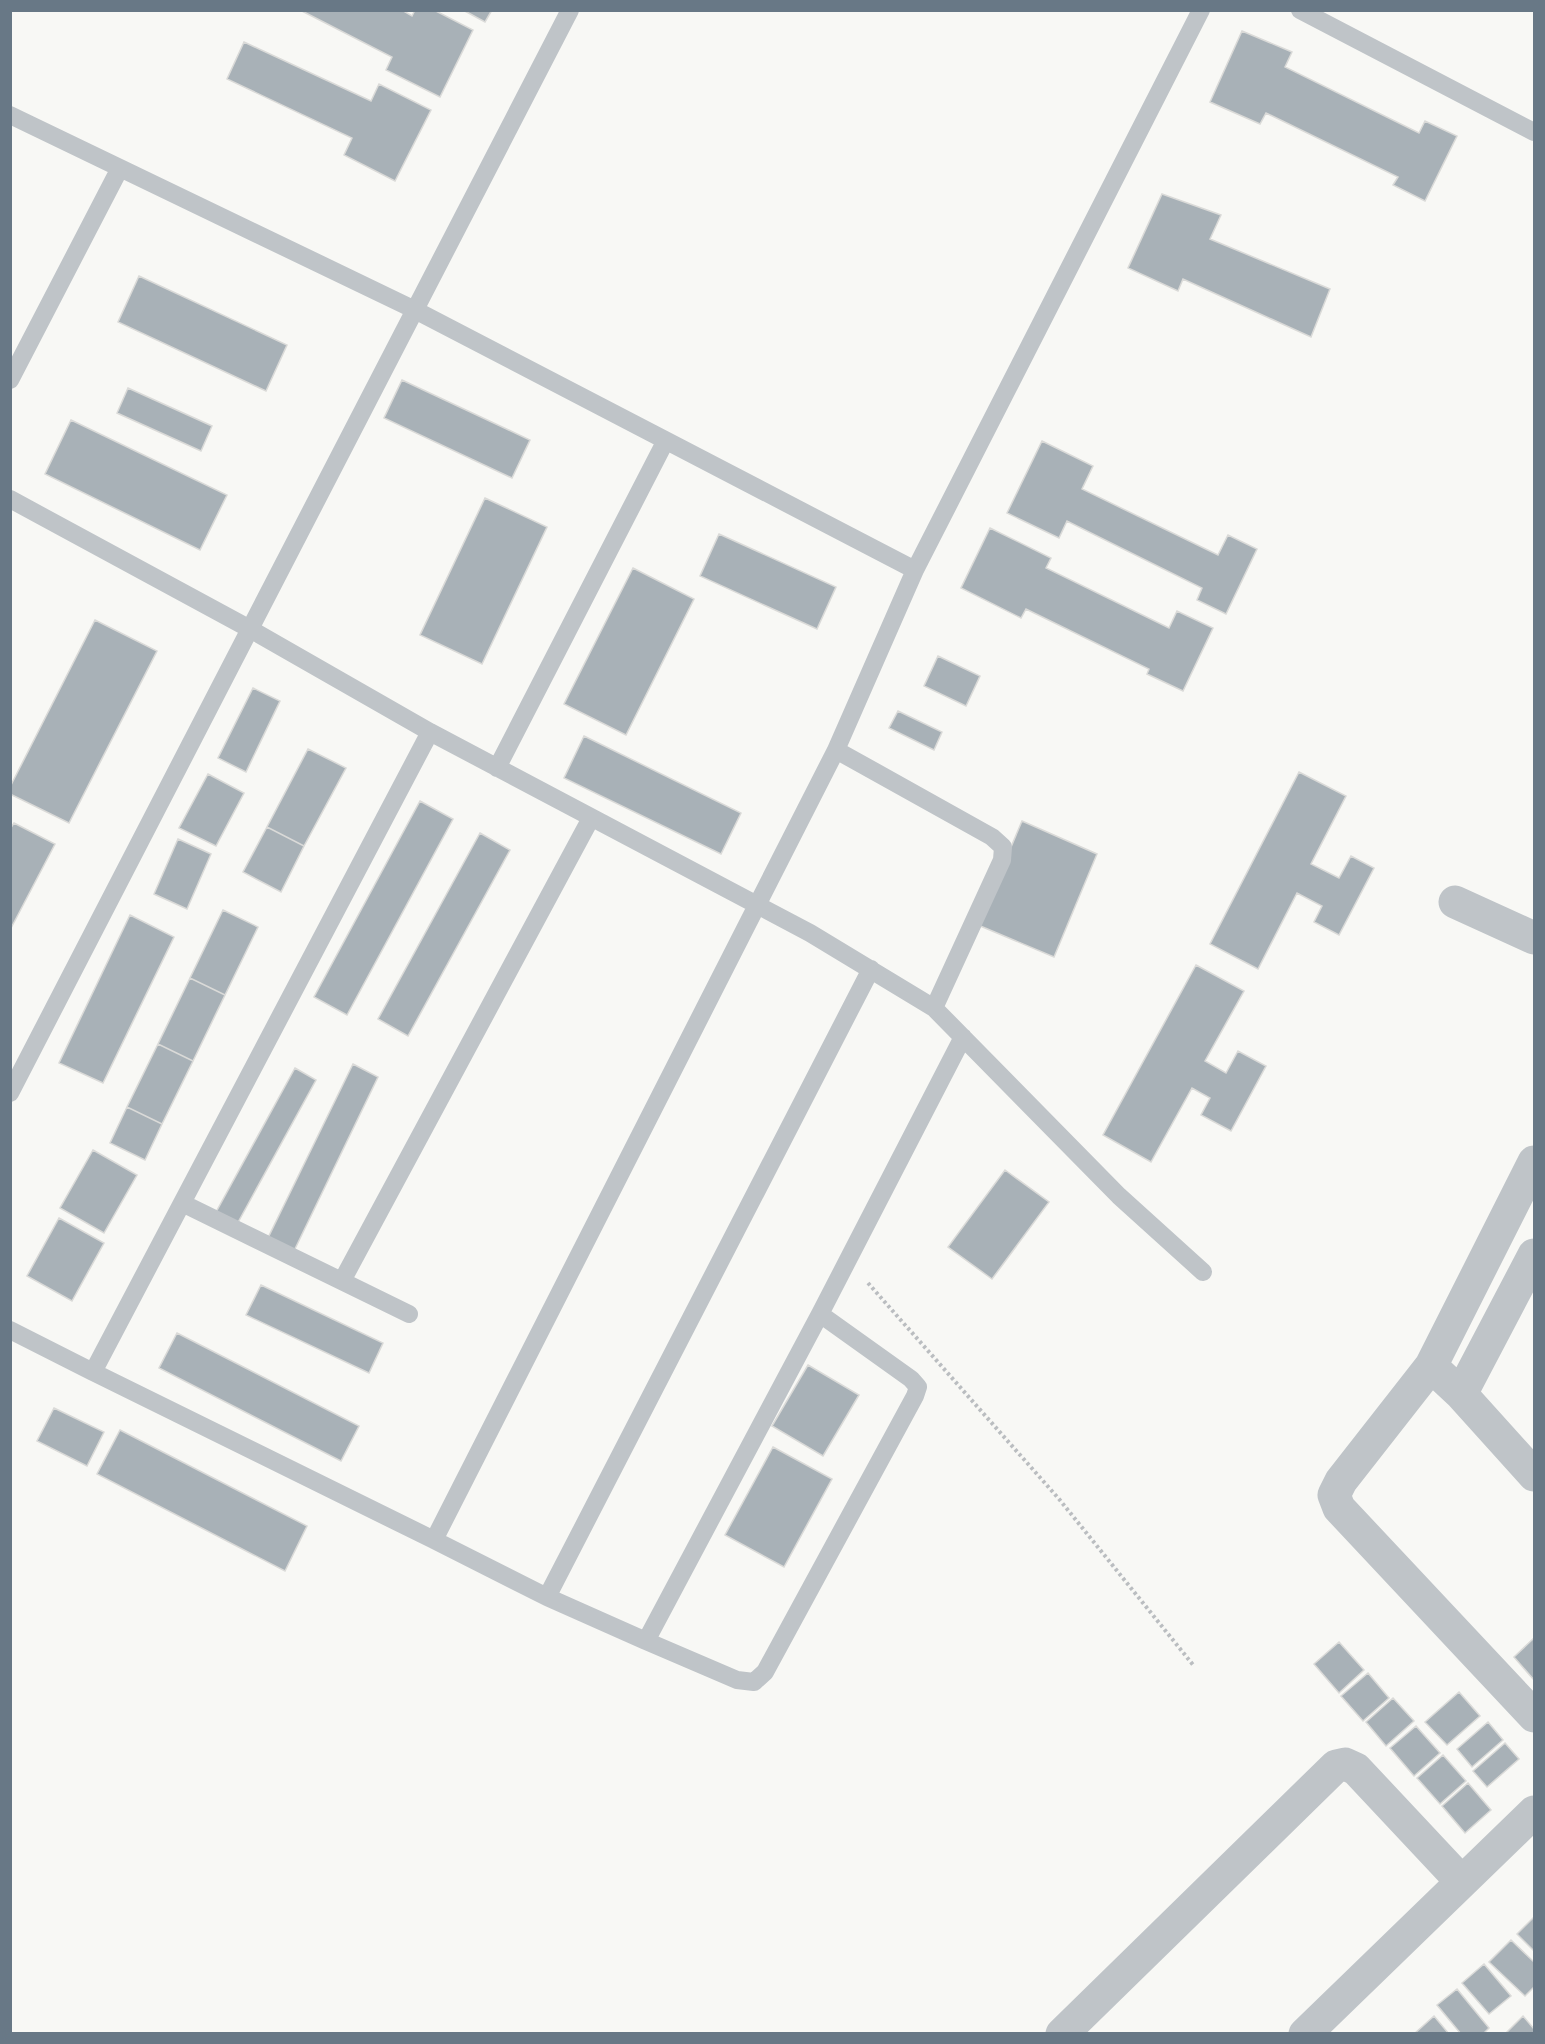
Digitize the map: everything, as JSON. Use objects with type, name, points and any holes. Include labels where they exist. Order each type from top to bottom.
[{"type":"street","points":[[1455,902],[1534,939]]},
{"type":"street","points":[[1534,1162],[1431,1366],[1341,1481],[1334,1495],[1339,1508],[1534,1716]]},
{"type":"street","points":[[1461,1394],[1534,1255]]},
{"type":"street","points":[[1431,1366],[1461,1394],[1534,1475]]},
{"type":"street","points":[[1062,2034],[1336,1766],[1345,1764],[1356,1769],[1461,1881]]},
{"type":"street","points":[[1305,2034],[1534,1812]]},
{"type":"lane","points":[[10,1093],[413,309],[570,10]]},
{"type":"lane","points":[[434,1540],[755,904],[836,750],[915,570],[1201,10]]},
{"type":"lane","points":[[1300,10],[1534,132]]},
{"type":"lane","points":[[10,115],[413,309],[915,570]]},
{"type":"lane","points":[[10,380],[120,168]]},
{"type":"lane","points":[[497,768],[665,442]]},
{"type":"lane","points":[[10,499],[250,629],[430,732],[755,904],[872,969],[934,1008],[1119,1196],[1203,1272]]},
{"type":"lane","points":[[93,1372],[430,732]]},
{"type":"lane","points":[[836,750],[992,837],[1003,847],[1002,860],[934,1008]]},
{"type":"lane","points":[[342,1281],[591,818]]},
{"type":"lane","points":[[547,1597],[872,969]]},
{"type":"lane","points":[[646,1641],[820,1314],[963,1037]]},
{"type":"lane","points":[[182,1203],[409,1314]]},
{"type":"lane","points":[[10,1330],[547,1597],[737,1680],[754,1682],[765,1672],[918,1387],[911,1379],[820,1314]]},
{"type":"path","points":[[847,1260],[1059,1499],[1194,1666]]},
{"type":"building","points":[[300,10],[402,10],[412,16],[415,10],[434,10],[473,30],[440,97],[386,70],[392,57]]},
{"type":"building","points":[[463,10],[492,10],[485,22]]},
{"type":"building","points":[[1242,31],[1292,52],[1285,67],[1419,133],[1425,121],[1457,136],[1425,201],[1393,185],[1398,177],[1266,113],[1260,124],[1210,102]]},
{"type":"building","points":[[244,42],[371,101],[379,84],[431,110],[395,181],[344,155],[352,138],[227,79]]},
{"type":"building","points":[[1162,194],[1221,215],[1210,239],[1330,289],[1311,337],[1183,279],[1178,291],[1128,268]]},
{"type":"building","points":[[139,276],[287,345],[266,391],[118,322]]},
{"type":"building","points":[[402,380],[530,440],[512,478],[384,418]]},
{"type":"building","points":[[128,388],[212,426],[201,451],[117,413]]},
{"type":"building","points":[[71,420],[227,495],[200,550],[45,474]]},
{"type":"building","points":[[1042,441],[1093,466],[1082,489],[1218,555],[1228,535],[1257,549],[1226,614],[1197,600],[1202,588],[1067,521],[1059,538],[1007,513]]},
{"type":"building","points":[[485,498],[547,527],[482,664],[420,635]]},
{"type":"building","points":[[990,528],[1051,558],[1046,568],[1169,628],[1177,611],[1213,628],[1183,691],[1147,674],[1149,669],[1026,609],[1021,618],[961,588]]},
{"type":"building","points":[[719,534],[836,587],[817,629],[700,576]]},
{"type":"building","points":[[633,568],[694,599],[626,735],[564,704]]},
{"type":"building","points":[[95,620],[157,651],[69,823],[10,794],[10,787]]},
{"type":"building","points":[[938,656],[980,676],[966,706],[924,686]]},
{"type":"building","points":[[253,688],[280,701],[246,772],[218,758]]},
{"type":"building","points":[[898,711],[942,732],[934,750],[889,728]]},
{"type":"building","points":[[584,736],[741,813],[721,854],[564,778]]},
{"type":"building","points":[[308,749],[346,768],[304,846],[267,827]]},
{"type":"building","points":[[1299,772],[1346,796],[1311,864],[1339,878],[1351,856],[1374,868],[1339,935],[1314,922],[1322,906],[1297,893],[1258,969],[1210,944]]},
{"type":"building","points":[[208,774],[244,793],[216,846],[179,828]]},
{"type":"building","points":[[420,801],[453,819],[347,1015],[314,997]]},
{"type":"building","points":[[1022,821],[1097,854],[1054,957],[978,925]]},
{"type":"building","points":[[14,823],[55,844],[10,930],[10,829]]},
{"type":"building","points":[[267,827],[304,846],[281,892],[243,872]]},
{"type":"building","points":[[480,833],[510,850],[408,1036],[378,1019]]},
{"type":"building","points":[[178,839],[211,854],[187,909],[154,894]]},
{"type":"building","points":[[223,910],[258,927],[225,995],[190,978]]},
{"type":"building","points":[[130,915],[174,937],[103,1083],[59,1063]]},
{"type":"building","points":[[1196,965],[1244,991],[1205,1061],[1226,1073],[1238,1051],[1266,1066],[1231,1131],[1201,1115],[1210,1098],[1192,1088],[1151,1162],[1103,1135]]},
{"type":"building","points":[[190,978],[225,995],[193,1061],[158,1044]]},
{"type":"building","points":[[158,1044],[193,1061],[162,1124],[127,1107]]},
{"type":"building","points":[[353,1064],[378,1077],[292,1255],[266,1242]]},
{"type":"building","points":[[295,1068],[316,1080],[236,1226],[215,1214]]},
{"type":"building","points":[[127,1107],[162,1124],[145,1160],[110,1143]]},
{"type":"building","points":[[93,1150],[137,1175],[104,1233],[60,1208]]},
{"type":"building","points":[[1005,1170],[1049,1202],[992,1279],[948,1247]]},
{"type":"building","points":[[59,1218],[104,1243],[72,1301],[27,1276]]},
{"type":"building","points":[[261,1285],[383,1343],[369,1373],[246,1315]]},
{"type":"building","points":[[177,1333],[359,1426],[341,1461],[159,1368]]},
{"type":"building","points":[[808,1365],[859,1395],[823,1456],[772,1426]]},
{"type":"building","points":[[54,1408],[104,1432],[87,1466],[37,1441]]},
{"type":"building","points":[[120,1430],[307,1526],[285,1571],[97,1474]]},
{"type":"building","points":[[773,1447],[832,1479],[784,1567],[725,1535]]},
{"type":"building","points":[[1534,1638],[1534,1680],[1514,1657]]},
{"type":"building","points":[[1339,1642],[1364,1670],[1339,1693],[1314,1664]]},
{"type":"building","points":[[1368,1673],[1389,1698],[1363,1721],[1341,1696]]},
{"type":"building","points":[[1459,1692],[1480,1716],[1447,1745],[1425,1722]]},
{"type":"building","points":[[1393,1698],[1414,1721],[1386,1746],[1366,1722]]},
{"type":"building","points":[[1488,1722],[1503,1740],[1472,1767],[1457,1749]]},
{"type":"building","points":[[1416,1726],[1440,1753],[1414,1776],[1390,1748]]},
{"type":"building","points":[[1505,1743],[1519,1759],[1487,1787],[1473,1771]]},
{"type":"building","points":[[1443,1755],[1466,1781],[1440,1804],[1417,1778]]},
{"type":"building","points":[[1468,1783],[1491,1810],[1465,1833],[1442,1806]]},
{"type":"building","points":[[1534,1917],[1534,1951],[1517,1934]]},
{"type":"building","points":[[1511,1940],[1534,1962],[1534,1987],[1525,1996],[1489,1962]]},
{"type":"building","points":[[1484,1964],[1511,1996],[1489,2014],[1462,1983]]},
{"type":"building","points":[[1457,1989],[1489,2028],[1483,2034],[1461,2034],[1437,2005]]},
{"type":"building","points":[[1434,2016],[1449,2034],[1414,2034]]},
{"type":"building","points":[[1523,2016],[1534,2029],[1534,2034],[1505,2034]]}]
